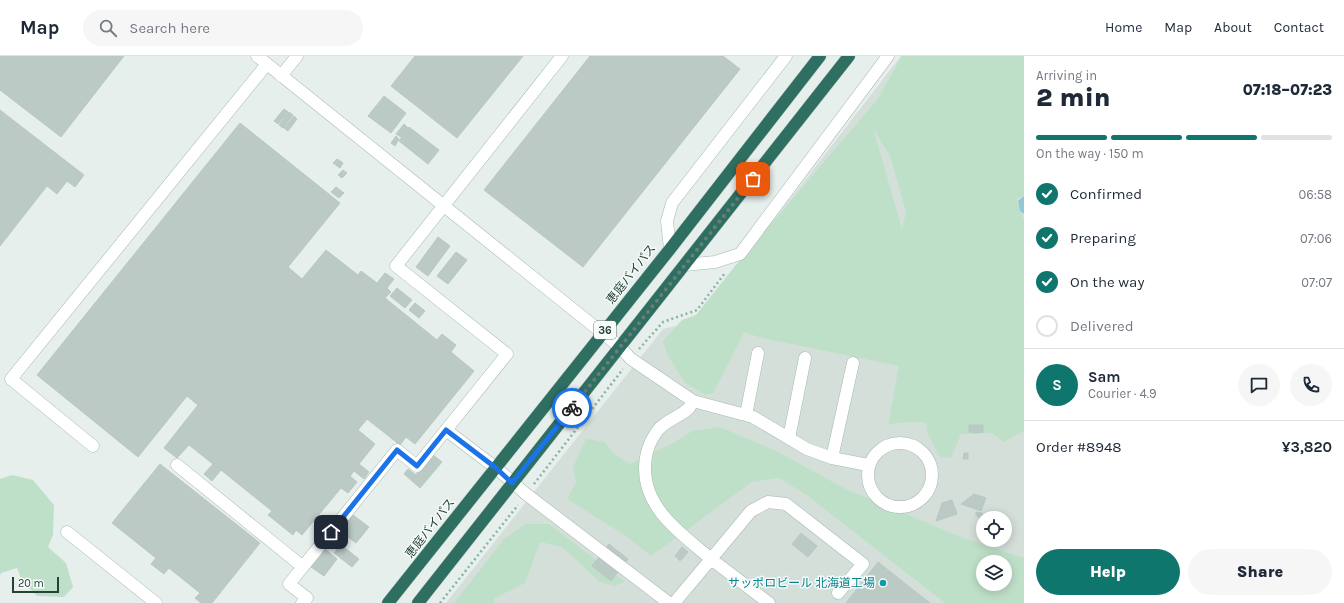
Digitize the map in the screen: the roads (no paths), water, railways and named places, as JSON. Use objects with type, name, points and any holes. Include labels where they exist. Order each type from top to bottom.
[{"type":"highway","name":"恵庭バイパス","points":[[388,603],[603,333],[820,56]]},
{"type":"highway","name":"36","points":[[418,603],[849,56]]},
{"type":"street","points":[[257,56],[603,333],[620,347],[631,359],[694,401],[753,417],[807,449],[832,458],[868,465]]},
{"type":"street","points":[[281,76],[297,56]]},
{"type":"street","points":[[302,603],[307,598],[289,584],[397,450],[417,466],[507,354],[396,266],[562,56]]},
{"type":"street","points":[[670,248],[667,221],[672,203],[786,56]]},
{"type":"street","points":[[686,264],[714,262],[740,254],[888,56]]},
{"type":"street","points":[[94,446],[11,379],[267,64]]},
{"type":"street","points":[[746,415],[758,353]]},
{"type":"street","points":[[789,438],[805,358]]},
{"type":"street","points":[[832,458],[853,363]]},
{"type":"street","points":[[694,401],[689,408],[672,418],[660,428],[648,443],[644,461],[645,478],[652,500],[665,518],[712,559],[769,603]]},
{"type":"street","points":[[446,430],[496,468],[526,494],[669,603]]},
{"type":"street","points":[[890,444],[910,444],[919,449],[931,466],[932,476],[930,487],[925,496],[916,504],[906,508],[894,508],[884,504],[875,497],[869,487],[867,476],[868,465],[873,456],[880,449],[890,444]]},
{"type":"street","points":[[177,465],[303,567]]},
{"type":"street","points":[[674,603],[751,511],[768,502],[786,504],[863,564],[838,593]]},
{"type":"street","points":[[67,532],[156,603]]},
{"type":"water","points":[[1024,196],[1024,214],[1020,211],[1018,201]]},
{"type":"place","name":"サッポロビール 北海道工場","points":[[883,583]]}]
